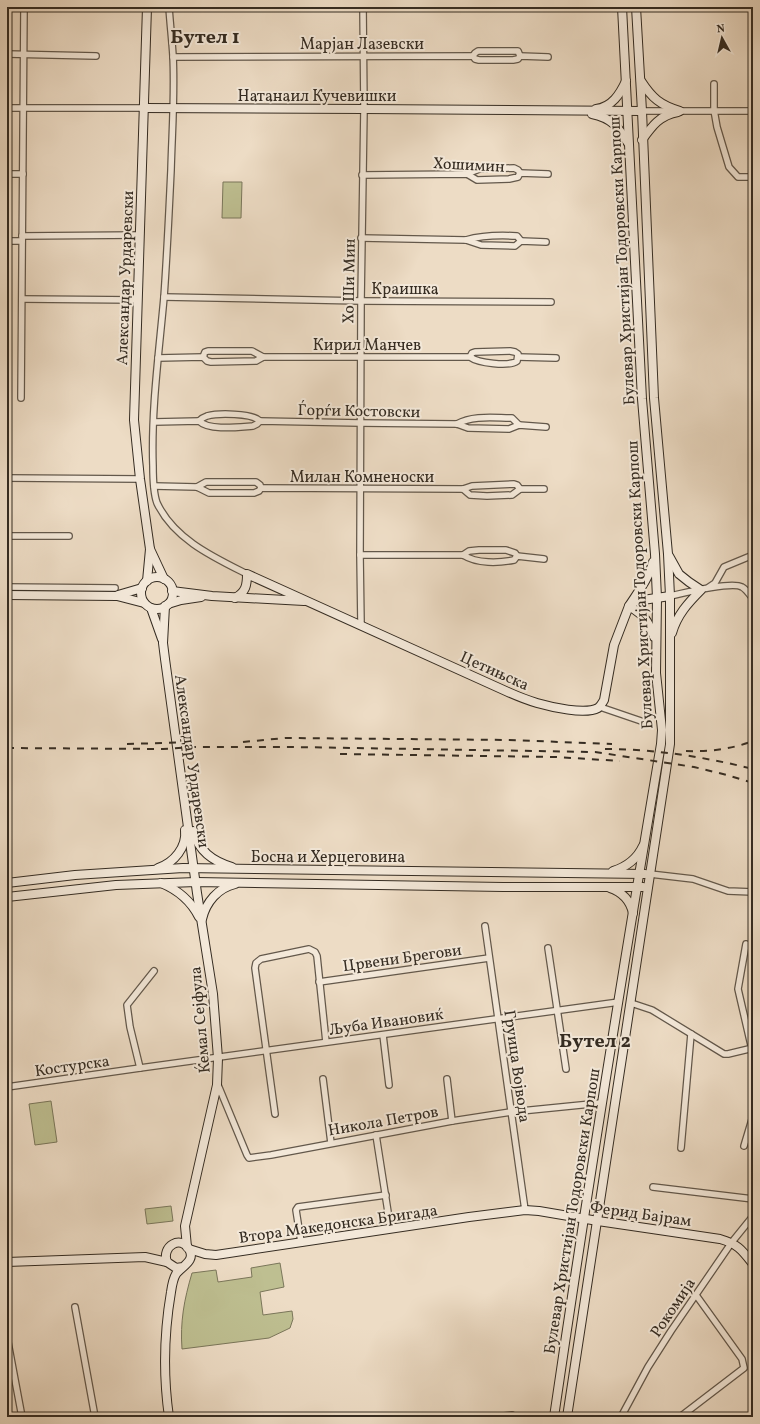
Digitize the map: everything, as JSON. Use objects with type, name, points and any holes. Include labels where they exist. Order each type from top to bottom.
[{"type":"street","points":[[21,398],[24,7]]},
{"type":"street","name":"Александар Урдаревски","points":[[147,7],[134,420],[140,479],[150,549],[147,581]]},
{"type":"street","points":[[169,7],[173,57],[174,109],[164,297],[158,358],[152,450],[154,486],[156,501],[176,529],[193,544],[211,556],[248,574],[246,589],[235,598]]},
{"type":"street","name":"Хо Ши Мин","points":[[361,624],[360,358],[364,108],[363,7]]},
{"type":"street","name":"Булевар Христијан Тодоровски Карпош","points":[[554,1417],[601,1103],[638,887],[662,730],[656,673],[657,598],[642,399],[622,7]]},
{"type":"street","name":"Булевар Христијан Тодоровски Карпош","points":[[567,1417],[670,744],[670,596],[668,554],[654,398],[642,140],[642,111],[636,7]]},
{"type":"street","points":[[473,56],[478,51],[518,51],[520,56]]},
{"type":"street","points":[[7,54],[96,56]]},
{"type":"street","name":"Марјан Лазевски","points":[[173,57],[473,56],[475,59],[479,60],[513,60],[518,59],[520,56],[548,57]]},
{"type":"street","points":[[570,111],[599,108],[608,104],[615,100],[622,90],[626,80]]},
{"type":"street","points":[[640,80],[649,94],[659,102],[680,111]]},
{"type":"street","points":[[714,84],[714,110],[717,127],[729,167],[738,177],[753,177]]},
{"type":"street","name":"Натанаил Кучевишки","points":[[7,108],[364,108],[642,111]]},
{"type":"street","points":[[570,111],[595,115],[611,120],[620,130],[629,145]]},
{"type":"street","points":[[642,111],[753,111]]},
{"type":"street","points":[[642,140],[660,118],[669,113],[680,111]]},
{"type":"street","points":[[467,174],[479,169],[514,168],[520,173]]},
{"type":"street","name":"Хошимин","points":[[362,175],[467,174],[477,180],[509,179],[518,177],[520,173],[548,174]]},
{"type":"street","points":[[7,174],[23,174]]},
{"type":"street","points":[[7,241],[22,238],[140,235]]},
{"type":"street","points":[[362,238],[466,240],[478,237],[505,235],[517,236],[521,241]]},
{"type":"street","points":[[466,240],[481,245],[515,246],[521,241],[546,242]]},
{"type":"street","name":"Краишка","points":[[164,297],[361,301],[551,302]]},
{"type":"street","points":[[22,299],[138,300]]},
{"type":"street","name":"Кирил Манчев","points":[[202,357],[208,351],[252,351],[263,357],[470,357],[473,360],[508,364],[517,362],[518,354],[510,351],[475,352],[472,353],[470,357]]},
{"type":"street","name":"Кирил Манчев","points":[[158,358],[202,357],[206,361],[211,362],[256,361],[263,357]]},
{"type":"street","points":[[518,357],[556,358]]},
{"type":"street","name":"Ѓoрѓи Костовски","points":[[154,422],[199,421],[205,416],[225,415],[251,416],[260,421],[457,424],[468,428],[509,429],[519,425],[546,426]]},
{"type":"street","name":"Ѓoрѓи Костовски","points":[[457,424],[464,420],[477,418],[512,418],[519,425]]},
{"type":"street","name":"Ѓoрѓи Костовски","points":[[199,421],[205,426],[240,427],[253,426],[260,421]]},
{"type":"street","points":[[7,478],[140,479]]},
{"type":"street","name":"Милан Комненоски","points":[[197,487],[206,482],[256,482],[261,488]]},
{"type":"street","name":"Милан Комненоски","points":[[154,486],[197,487],[209,493],[220,494],[254,493],[259,491],[261,488],[463,489],[472,486],[514,484],[520,489]]},
{"type":"street","name":"Милан Комненоски","points":[[463,489],[470,495],[487,496],[512,495],[520,489],[544,489]]},
{"type":"street","points":[[7,536],[69,536]]},
{"type":"street","name":"Александар Урдаревски","points":[[150,549],[164,579]]},
{"type":"street","points":[[360,555],[463,555],[473,551],[506,550],[515,553],[517,556],[544,558]]},
{"type":"street","points":[[644,722],[600,707],[604,700],[607,687],[609,664],[614,645],[629,606],[651,569],[654,554]]},
{"type":"street","points":[[668,554],[679,574],[689,582],[704,589]]},
{"type":"street","points":[[463,555],[468,559],[476,561],[496,562],[514,560],[517,556]]},
{"type":"street","points":[[669,642],[675,623],[682,610],[704,589],[715,582],[724,567],[753,555]]},
{"type":"street","name":"Цетињска","points":[[248,574],[508,692],[536,703],[559,708],[581,710],[592,710],[600,707]]},
{"type":"street","points":[[148,605],[141,593],[142,588],[147,581],[155,578],[164,579],[171,586],[172,596],[167,605]]},
{"type":"street","points":[[629,606],[636,601],[724,586],[742,587],[753,599]]},
{"type":"street","points":[[7,587],[116,592],[148,605],[161,608],[180,600],[212,596]]},
{"type":"street","points":[[7,595],[116,592],[142,588]]},
{"type":"street","points":[[172,591],[235,598],[308,601]]},
{"type":"street","name":"Александар Урдаревски","points":[[148,605],[163,643],[196,882]]},
{"type":"street","name":"Александар Урдаревски","points":[[163,643],[167,605]]},
{"type":"street","points":[[629,606],[640,612],[648,622],[656,644]]},
{"type":"street","points":[[151,869],[169,862],[182,848],[186,834],[184,816],[186,806]]},
{"type":"street","points":[[186,806],[194,835],[202,850],[217,862],[242,870]]},
{"type":"street","points":[[603,873],[621,868],[631,862],[641,851],[645,842]]},
{"type":"street","name":"Босна и Херцеговина","points":[[7,883],[75,875],[151,869],[194,868],[242,870],[396,870],[650,874]]},
{"type":"street","points":[[650,874],[693,879],[728,891],[753,892]]},
{"type":"street","points":[[159,882],[174,889],[183,896],[194,908],[202,921]]},
{"type":"street","name":"Босна и Херцеговина","points":[[7,897],[116,884],[159,882],[648,887]]},
{"type":"street","name":"Ќемал Сејфула","points":[[175,1244],[185,1226],[218,1085],[218,1058],[213,994],[196,882]]},
{"type":"street","points":[[202,921],[204,912],[214,896],[222,889],[232,884],[242,882]]},
{"type":"street","points":[[607,887],[624,896],[631,906],[633,916]]},
{"type":"street","name":"Груица Војвода","points":[[485,926],[525,1210]]},
{"type":"street","points":[[631,1003],[652,1010],[724,1054],[752,1051],[738,989],[746,944]]},
{"type":"street","points":[[548,948],[566,1069]]},
{"type":"street","points":[[275,1114],[268,1051],[255,968],[256,963],[261,959],[309,949],[315,952],[317,956],[326,1042]]},
{"type":"street","name":"Црвени Брегови","points":[[319,982],[489,958]]},
{"type":"street","points":[[140,1068],[130,1027],[128,1005],[154,971]]},
{"type":"street","name":"Љуба Ивановиќ","points":[[218,1058],[619,1002]]},
{"type":"street","points":[[681,1148],[691,1034]]},
{"type":"street","points":[[383,1035],[389,1084]]},
{"type":"street","name":"Костурска","points":[[7,1087],[218,1058]]},
{"type":"street","points":[[323,1079],[331,1143]]},
{"type":"street","points":[[447,1079],[452,1121]]},
{"type":"street","name":"Никола Петров","points":[[218,1085],[249,1158],[452,1121],[511,1112],[601,1103]]},
{"type":"street","points":[[744,1146],[753,1116]]},
{"type":"street","points":[[376,1135],[388,1212]]},
{"type":"street","points":[[653,1187],[753,1199]]},
{"type":"street","points":[[300,1242],[296,1210],[298,1207],[386,1195]]},
{"type":"street","name":"Ферид Бајрам","points":[[468,1218],[525,1210],[539,1211],[732,1242]]},
{"type":"street","name":"Рокомија","points":[[621,1417],[648,1366],[732,1242],[753,1216]]},
{"type":"street","name":"Втора Македонска Бригада","points":[[186,1265],[211,1255],[468,1218]]},
{"type":"street","name":"Ќемал Сејфула","points":[[185,1226],[188,1248]]},
{"type":"street","points":[[732,1242],[741,1249],[753,1264]]},
{"type":"street","points":[[7,1262],[145,1257],[168,1249],[175,1244],[180,1243],[188,1248],[191,1256],[186,1265],[177,1274],[173,1282],[168,1311],[164,1354],[170,1417]]},
{"type":"street","name":"Втора Македонска Бригада","points":[[188,1248],[211,1255]]},
{"type":"street","points":[[168,1249],[165,1255],[173,1282]]},
{"type":"street","points":[[145,1257],[176,1268],[186,1265]]},
{"type":"street","points":[[680,1417],[744,1368],[742,1359],[696,1295]]},
{"type":"street","points":[[75,1308],[95,1417]]},
{"type":"street","points":[[7,1337],[22,1417]]},
{"type":"street","points":[[496,1417],[512,1415]]},
{"type":"green space","points":[[223,182],[242,182],[241,218],[222,218]]},
{"type":"green space","points":[[51,1101],[57,1142],[35,1145],[29,1104]]},
{"type":"green space","points":[[171,1206],[173,1221],[147,1224],[145,1209]]},
{"type":"green space","points":[[280,1263],[284,1287],[260,1292],[263,1315],[292,1311],[293,1319],[290,1328],[269,1338],[182,1349],[183,1311],[192,1273],[216,1270],[218,1282],[252,1277],[251,1268]]},
{"type":"railway","points":[[243,742],[285,738],[509,740],[612,744]]},
{"type":"railway","points":[[686,751],[720,749],[753,741]]},
{"type":"railway","points":[[127,744],[195,742]]},
{"type":"railway","points":[[7,748],[163,749],[193,747],[293,747],[595,752],[694,767],[753,783]]},
{"type":"railway","points":[[605,749],[642,750],[680,754],[753,769]]},
{"type":"railway","points":[[340,754],[556,757],[620,761]]},
{"type":"district","name":"Бутел 1","points":[[205,36]]},
{"type":"district","name":"Бутел 2","points":[[595,1040]]}]
